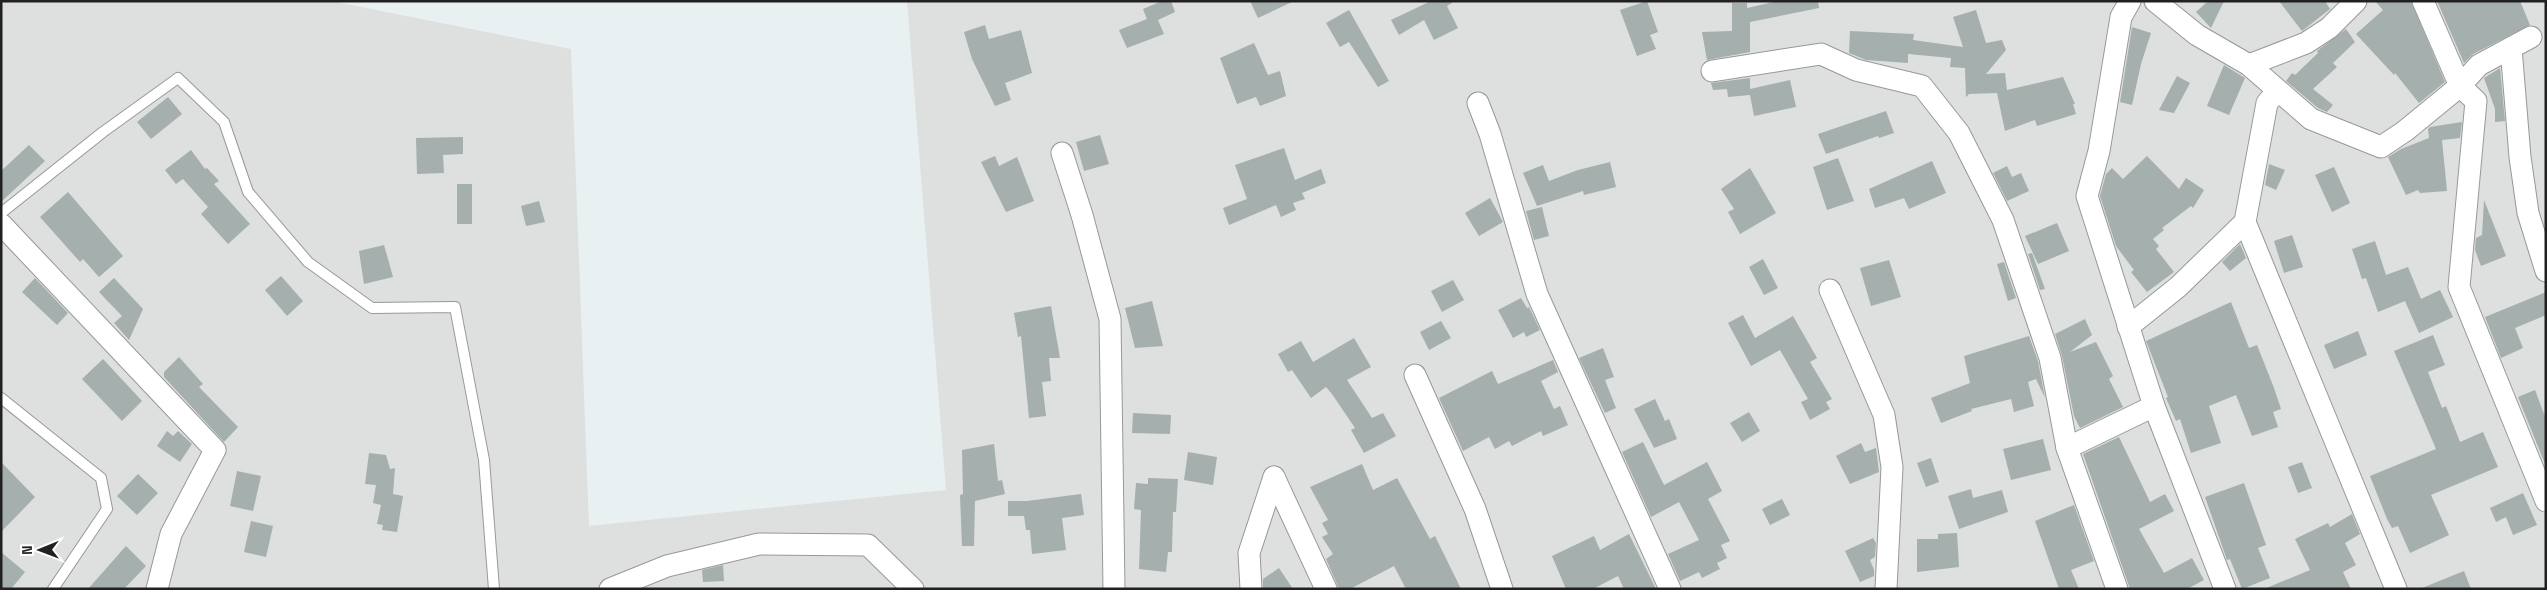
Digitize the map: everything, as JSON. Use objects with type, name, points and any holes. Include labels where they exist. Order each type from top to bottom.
[{"type":"street","points":[[2130,1],[2121,17],[2099,151],[2087,196],[2154,406],[2225,589]]},
{"type":"street","points":[[2155,1],[2198,35],[2249,65],[2311,119],[2381,147],[2405,131],[2460,86],[2474,69],[2531,37]]},
{"type":"street","points":[[2249,65],[2306,43],[2329,28],[2356,1]]},
{"type":"street","points":[[2423,1],[2460,86],[2476,101],[2459,287],[2546,501]]},
{"type":"street","points":[[2511,48],[2520,157],[2528,213],[2546,271]]},
{"type":"street","points":[[1712,71],[1768,64],[1821,54],[1856,70],[1922,86],[1959,133],[2003,220],[2050,358],[2067,448],[2116,589]]},
{"type":"street","points":[[2277,90],[2267,103],[2245,222],[2394,588]]},
{"type":"street","points":[[1478,103],[1490,134],[1537,294],[1670,589]]},
{"type":"street","points":[[1062,153],[1082,214],[1110,319],[1114,589]]},
{"type":"street","points":[[2128,327],[2178,287],[2245,222]]},
{"type":"street","points":[[1,224],[215,450],[171,534],[157,589]]},
{"type":"street","points":[[1830,290],[1884,415],[1892,467],[1886,589]]},
{"type":"street","points":[[1415,375],[1475,509],[1502,589]]},
{"type":"street","points":[[2067,448],[2154,406]]},
{"type":"street","points":[[1251,589],[1250,553],[1274,477],[1326,589]]},
{"type":"street","points":[[610,589],[638,583],[667,566],[759,544],[830,543],[868,545],[913,589]]},
{"type":"lane","points":[[1,213],[103,132],[178,78],[224,122],[248,192],[308,262],[372,308],[455,307],[484,460],[494,589]]},
{"type":"lane","points":[[1,398],[101,478],[107,509],[53,589]]},
{"type":"shaded area","points":[[1,1],[331,1],[571,49],[589,526],[946,490],[907,1],[2546,1],[2546,589],[1,589]],"holes":[[[142,382],[207,451],[204,455],[140,386]]]},
{"type":"building","points":[[1162,1],[1171,1],[1175,12],[1158,20],[1164,34],[1127,48],[1119,30],[1147,19],[1143,9]]},
{"type":"building","points":[[1250,1],[1294,1],[1258,18]]},
{"type":"building","points":[[1431,1],[1451,1],[1452,3],[1447,6],[1458,28],[1434,40],[1424,20],[1399,35],[1391,20]]},
{"type":"building","points":[[1647,1],[1658,32],[1650,35],[1656,49],[1637,56],[1620,10]]},
{"type":"building","points":[[1778,1],[1818,1],[1819,8],[1750,22],[1750,52],[1707,60],[1702,32],[1732,31],[1732,3],[1747,3],[1747,8]]},
{"type":"building","points":[[2208,1],[2224,1],[2211,28],[2196,12]]},
{"type":"building","points":[[2279,1],[2325,1],[2330,9],[2302,31]]},
{"type":"building","points":[[2375,1],[2411,1],[2445,82],[2419,103],[2395,73],[2394,75],[2356,34],[2383,10]]},
{"type":"building","points":[[2437,1],[2520,1],[2530,25],[2473,54],[2464,63]]},
{"type":"building","points":[[1349,10],[1389,81],[1378,87],[1349,42],[1340,47],[1326,23]]},
{"type":"building","points":[[1976,10],[1986,43],[2002,40],[2006,50],[1986,74],[2005,73],[2007,90],[2063,77],[2075,104],[2073,104],[2076,114],[2037,126],[2035,120],[2005,131],[1997,93],[1969,94],[1966,97],[1965,68],[1950,67],[1951,58],[1908,54],[1908,63],[1866,60],[1849,53],[1850,31],[1914,34],[1913,40],[1963,47],[1953,17]]},
{"type":"building","points":[[985,25],[989,39],[1021,30],[1032,73],[1005,83],[1011,100],[995,106],[972,59],[964,32]]},
{"type":"building","points":[[2132,27],[2151,33],[2141,64],[2132,105],[2120,102]]},
{"type":"building","points":[[2346,29],[2355,42],[2333,63],[2337,67],[2313,89],[2333,105],[2327,112],[2318,108],[2286,81],[2292,73],[2295,75],[2318,53],[2317,51]]},
{"type":"building","points":[[1254,43],[1268,75],[1280,71],[1286,96],[1260,106],[1256,97],[1237,104],[1220,58]]},
{"type":"building","points":[[2224,65],[2245,78],[2229,115],[2207,106]]},
{"type":"building","points":[[2500,68],[2505,121],[2495,122],[2495,109],[2484,78]]},
{"type":"building","points":[[2177,76],[2190,83],[2174,113],[2159,110]]},
{"type":"building","points":[[1750,78],[1750,89],[1790,80],[1796,107],[1754,116],[1750,95],[1728,97],[1727,89],[1713,90],[1711,83]]},
{"type":"building","points":[[168,97],[182,114],[151,139],[137,122]]},
{"type":"building","points":[[1886,111],[1894,133],[1879,138],[1878,136],[1826,154],[1818,134]]},
{"type":"building","points":[[2462,122],[2460,138],[2442,140],[2447,191],[2420,193],[2418,190],[2406,195],[2388,157],[2401,149],[2429,138],[2428,129],[2430,127]]},
{"type":"building","points":[[1100,135],[1109,164],[1084,171],[1076,142]]},
{"type":"building","points":[[463,137],[463,154],[443,155],[444,173],[417,174],[416,138]]},
{"type":"building","points":[[29,145],[45,161],[1,202],[1,171]]},
{"type":"building","points":[[1284,148],[1295,180],[1321,169],[1326,183],[1302,193],[1305,199],[1293,203],[1296,210],[1281,217],[1276,205],[1229,225],[1223,208],[1247,199],[1235,165]]},
{"type":"building","points":[[191,150],[205,169],[207,168],[219,181],[214,184],[250,224],[228,244],[201,214],[208,207],[183,179],[176,184],[165,170]]},
{"type":"building","points":[[995,156],[999,166],[1017,157],[1034,201],[1006,212],[981,162]]},
{"type":"building","points":[[2147,156],[2179,189],[2186,178],[2204,190],[2193,208],[2191,206],[2162,228],[2164,230],[2153,239],[2159,246],[2156,249],[2174,272],[2147,292],[2131,272],[2134,270],[2116,246],[2100,196],[2106,174],[2112,168],[2123,179]]},
{"type":"building","points":[[1838,158],[1854,201],[1827,210],[1813,167]]},
{"type":"building","points":[[1932,161],[1946,193],[1909,209],[1904,198],[1875,208],[1869,189]]},
{"type":"building","points":[[1610,162],[1616,187],[1584,195],[1583,191],[1537,206],[1523,173],[1543,165],[1549,181],[1578,170]]},
{"type":"building","points":[[2269,164],[2285,170],[2276,190],[2265,185]]},
{"type":"building","points":[[2007,166],[2012,177],[2021,173],[2029,191],[2007,201],[1993,173]]},
{"type":"building","points":[[2334,167],[2350,203],[2332,212],[2315,175]]},
{"type":"building","points":[[1750,168],[1776,213],[1740,234],[1728,212],[1734,209],[1721,189]]},
{"type":"building","points":[[457,184],[472,184],[472,224],[457,224]]},
{"type":"building","points":[[68,192],[123,256],[99,277],[83,259],[80,262],[40,217]]},
{"type":"building","points":[[1490,198],[1503,222],[1479,236],[1465,213]]},
{"type":"building","points":[[2484,200],[2506,256],[2481,266],[2475,250],[2476,238],[2482,235]]},
{"type":"building","points":[[539,201],[545,222],[526,226],[521,206]]},
{"type":"building","points":[[1542,207],[1549,236],[1534,240],[1526,211]]},
{"type":"building","points":[[2057,223],[2069,251],[2038,264],[2025,236]]},
{"type":"building","points":[[2292,235],[2303,267],[2284,273],[2274,241]]},
{"type":"building","points":[[2375,241],[2386,275],[2408,267],[2421,299],[2440,290],[2453,317],[2419,333],[2405,301],[2378,312],[2366,278],[2362,279],[2352,249]]},
{"type":"building","points":[[2240,244],[2246,258],[2230,271],[2222,262]]},
{"type":"building","points":[[384,245],[393,277],[364,284],[359,251]]},
{"type":"building","points":[[2032,253],[2045,289],[2040,290],[2028,254]]},
{"type":"building","points":[[1763,259],[1778,288],[1764,295],[1749,267]]},
{"type":"building","points":[[1889,260],[1901,297],[1871,306],[1860,268]]},
{"type":"building","points":[[2004,262],[2016,298],[2008,301],[1997,264]]},
{"type":"building","points":[[281,276],[303,301],[287,316],[265,290]]},
{"type":"building","points":[[35,278],[68,313],[57,325],[22,292]]},
{"type":"building","points":[[114,278],[143,309],[129,340],[114,323],[122,316],[99,292]]},
{"type":"building","points":[[1453,280],[1464,300],[1442,312],[1431,291]]},
{"type":"building","points":[[2546,292],[2546,315],[2515,328],[2523,348],[2501,358],[2485,317]]},
{"type":"building","points":[[1521,298],[1527,308],[1529,307],[1540,330],[1526,337],[1524,332],[1513,338],[1498,310]]},
{"type":"building","points":[[1152,301],[1163,346],[1135,348],[1125,308]]},
{"type":"building","points":[[2231,302],[2249,348],[2257,345],[2274,388],[2281,409],[2273,412],[2278,427],[2252,436],[2236,395],[2209,406],[2221,443],[2191,453],[2180,419],[2176,421],[2166,398],[2168,397],[2146,341]]},
{"type":"building","points":[[1051,306],[1060,358],[1049,358],[1051,381],[1042,382],[1046,416],[1029,418],[1021,336],[1018,337],[1014,313]]},
{"type":"building","points":[[1743,315],[1755,338],[1793,316],[1817,358],[1810,362],[1832,399],[1826,402],[1830,409],[1810,420],[1801,402],[1808,399],[1780,350],[1751,366],[1728,323]]},
{"type":"building","points":[[2085,319],[2092,335],[2070,352],[2096,342],[2113,376],[2109,379],[2123,407],[2080,428],[2074,416],[2062,356],[2055,334]]},
{"type":"building","points":[[1441,321],[1451,338],[1429,350],[1420,332]]},
{"type":"building","points":[[2358,331],[2367,355],[2334,369],[2324,345]]},
{"type":"building","points":[[2433,335],[2445,365],[2428,372],[2442,408],[2446,406],[2460,442],[2483,432],[2498,467],[2431,495],[2449,535],[2410,553],[2398,526],[2392,528],[2387,519],[2370,476],[2436,449],[2394,351]]},
{"type":"building","points":[[2029,336],[2038,361],[2045,398],[2036,379],[2028,382],[2034,406],[2014,412],[2011,399],[1971,409],[1972,411],[1941,423],[1931,398],[1970,383],[1964,356]]},
{"type":"building","points":[[1354,338],[1371,367],[1347,380],[1372,418],[1383,413],[1396,436],[1364,453],[1351,430],[1355,428],[1326,387],[1311,398],[1292,370],[1288,372],[1278,354],[1301,341],[1313,362]]},
{"type":"building","points":[[1603,348],[1614,377],[1605,380],[1616,408],[1605,413],[1579,358]]},
{"type":"building","points":[[179,357],[203,384],[199,387],[238,427],[224,442],[164,377],[164,372]]},
{"type":"building","points":[[103,359],[142,401],[122,421],[82,379]]},
{"type":"building","points":[[1553,360],[1558,372],[1541,381],[1554,409],[1560,406],[1568,425],[1543,436],[1541,431],[1512,446],[1509,441],[1495,449],[1489,437],[1463,451],[1439,398],[1492,371],[1498,384]]},
{"type":"building","points":[[2535,390],[2546,419],[2545,464],[2518,397]]},
{"type":"building","points":[[1655,399],[1665,421],[1669,419],[1677,439],[1654,448],[1634,409]]},
{"type":"building","points":[[1749,412],[1760,431],[1742,442],[1730,423]]},
{"type":"building","points":[[1133,413],[1171,415],[1170,434],[1132,433]]},
{"type":"building","points":[[167,431],[173,436],[178,431],[192,444],[180,462],[157,446]]},
{"type":"building","points":[[2119,437],[2150,502],[2165,494],[2174,511],[2139,529],[2164,573],[2192,558],[2204,580],[2187,589],[2130,589],[2083,454]]},
{"type":"building","points":[[2043,439],[2051,470],[2011,480],[2003,449]]},
{"type":"building","points":[[1643,442],[1664,485],[1707,462],[1722,491],[1708,499],[1730,541],[1721,545],[1727,558],[1717,563],[1720,569],[1702,578],[1699,572],[1680,581],[1668,554],[1699,540],[1679,502],[1651,517],[1622,452]]},
{"type":"building","points":[[1861,443],[1865,452],[1876,448],[1879,472],[1850,484],[1836,456]]},
{"type":"building","points":[[994,444],[998,481],[1002,480],[1005,494],[975,501],[974,546],[962,546],[960,495],[963,494],[962,450]]},
{"type":"building","points":[[1188,452],[1217,457],[1213,485],[1184,480]]},
{"type":"building","points":[[369,453],[386,455],[390,469],[395,468],[393,494],[403,496],[397,532],[382,530],[383,525],[377,524],[381,505],[373,503],[376,485],[365,484]]},
{"type":"building","points":[[1931,458],[1939,482],[1926,487],[1917,463]]},
{"type":"building","points":[[1,462],[35,497],[1,532]]},
{"type":"building","points":[[2302,462],[2312,488],[2298,493],[2288,467]]},
{"type":"building","points":[[1362,464],[1373,490],[1397,478],[1430,539],[1435,536],[1461,589],[1406,589],[1394,566],[1350,589],[1339,589],[1326,559],[1333,554],[1322,537],[1328,534],[1322,523],[1328,520],[1310,487]]},
{"type":"building","points":[[237,471],[261,476],[253,511],[230,506]]},
{"type":"building","points":[[138,474],[158,493],[137,515],[117,496]]},
{"type":"building","points":[[1148,478],[1178,479],[1176,512],[1173,512],[1172,552],[1168,552],[1166,572],[1139,569],[1141,510],[1134,509],[1136,483],[1148,484]]},
{"type":"building","points":[[2244,483],[2266,545],[2258,548],[2270,578],[2242,589],[2230,559],[2227,560],[2205,497]]},
{"type":"building","points":[[1971,489],[1973,498],[2002,490],[2008,512],[1959,529],[1948,496]]},
{"type":"building","points":[[2523,493],[2537,525],[2513,535],[2506,517],[2496,522],[2490,508]]},
{"type":"building","points":[[1081,494],[1084,515],[1062,518],[1066,550],[1032,554],[1030,530],[1026,530],[1024,516],[1008,516],[1008,501],[1027,501]]},
{"type":"building","points":[[1782,499],[1790,515],[1770,525],[1762,509]]},
{"type":"building","points":[[2074,505],[2094,561],[2071,570],[2079,589],[2059,589],[2035,521]]},
{"type":"building","points":[[2352,514],[2360,534],[2345,543],[2356,565],[2343,572],[2351,589],[2264,589],[2310,570],[2295,539],[2328,523],[2330,527]]},
{"type":"building","points":[[251,521],[273,526],[266,557],[244,552]]},
{"type":"building","points":[[1957,533],[1959,567],[1917,572],[1917,539],[1938,539],[1938,534]]},
{"type":"building","points":[[1629,534],[1656,589],[1624,589],[1618,576],[1593,589],[1566,589],[1552,556],[1594,536],[1600,550]]},
{"type":"building","points":[[1873,538],[1876,543],[1875,557],[1870,560],[1874,576],[1860,582],[1845,551]]},
{"type":"building","points":[[126,546],[146,566],[124,589],[88,589]]},
{"type":"building","points":[[1,552],[25,572],[11,589],[1,589]]},
{"type":"building","points":[[723,565],[724,581],[703,582],[702,570]]},
{"type":"building","points":[[1279,568],[1293,589],[1263,589],[1263,579]]},
{"type":"building","points":[[2464,571],[2471,589],[2422,589],[2422,588]]}]
